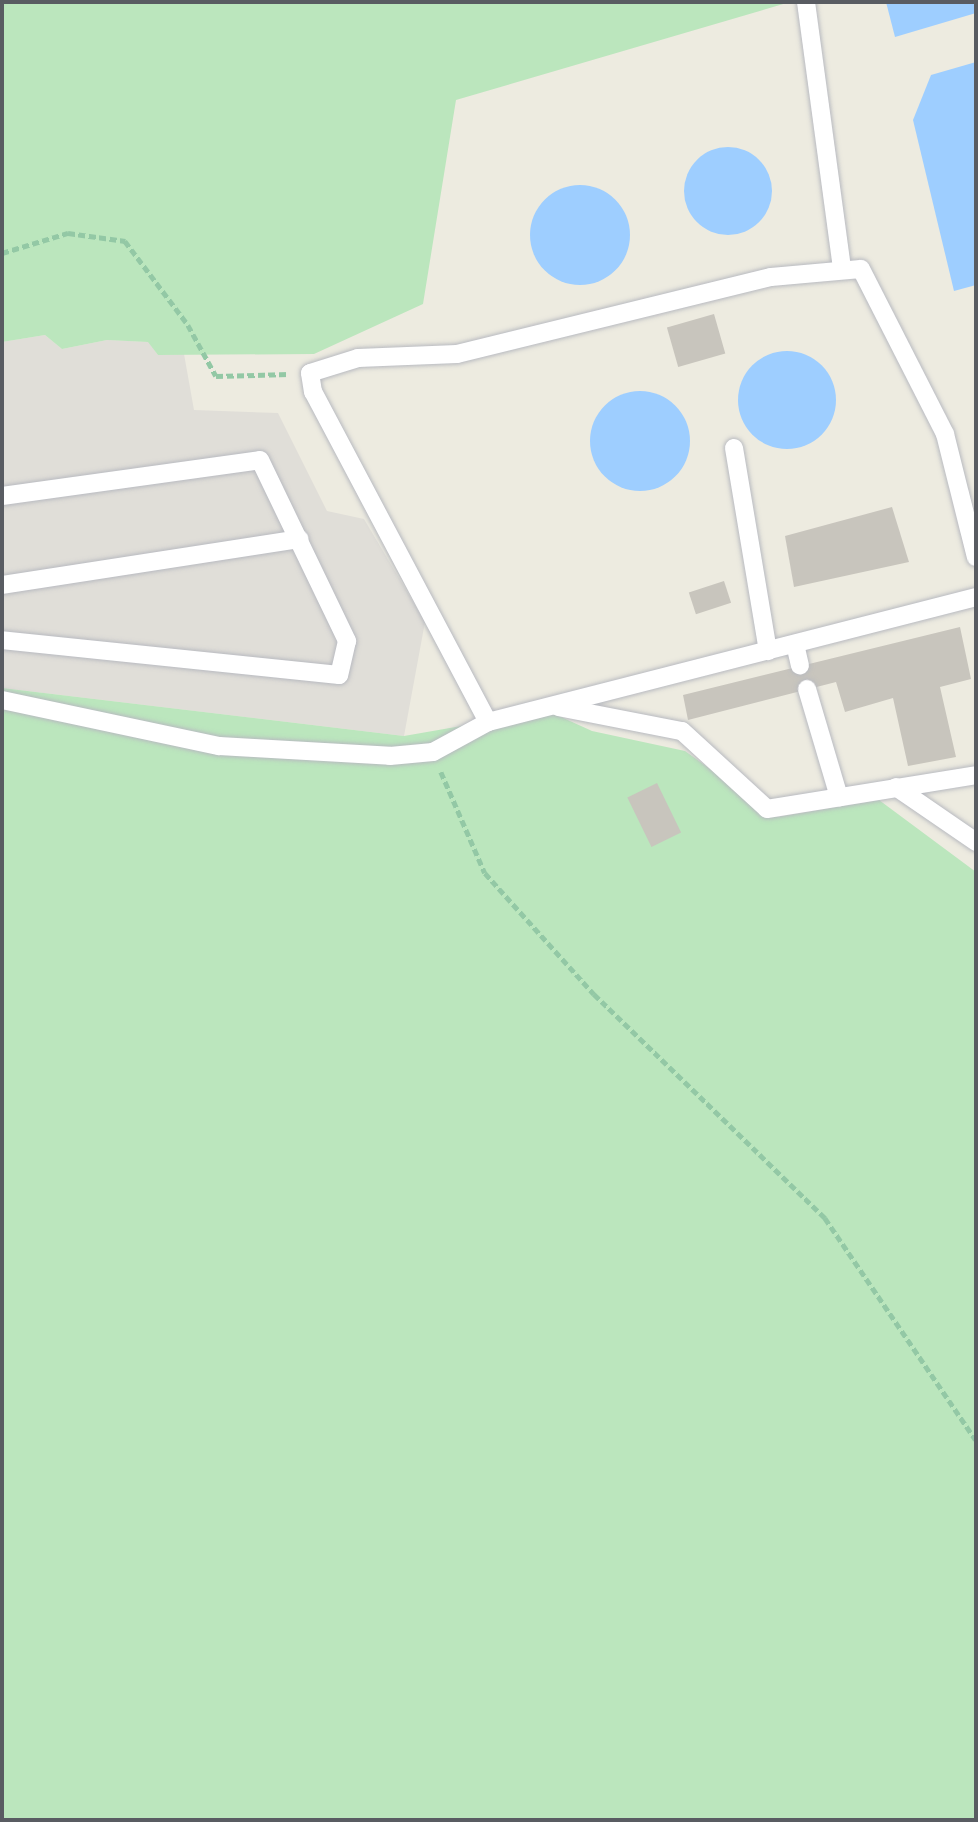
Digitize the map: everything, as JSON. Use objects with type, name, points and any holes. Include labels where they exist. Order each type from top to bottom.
[{"type":"lane","points":[[806,2],[842,270]]},
{"type":"lane","points":[[488,722],[313,392],[310,373],[358,358],[457,354],[771,277],[861,269],[945,434],[976,557]]},
{"type":"lane","points":[[734,448],[768,651]]},
{"type":"lane","points":[[2,496],[248,458],[260,460],[347,641],[339,674],[2,640]]},
{"type":"lane","points":[[2,585],[299,539]]},
{"type":"lane","points":[[2,700],[219,746],[390,756],[433,752],[488,722],[976,597]]},
{"type":"lane","points":[[795,644],[800,665]]},
{"type":"lane","points":[[807,690],[839,797]]},
{"type":"lane","points":[[551,706],[682,731],[767,809],[976,775]]},
{"type":"lane","points":[[896,787],[976,842]]},
{"type":"path","points":[[2,253],[68,233],[125,241],[188,325],[216,376],[310,373]]},
{"type":"path","points":[[433,752],[485,873],[594,994],[825,1218],[976,1440]]},
{"type":"shaded area","points":[[45,335],[62,349],[107,340],[149,342],[158,355],[184,354],[194,410],[278,413],[327,511],[364,519],[425,622],[404,736],[2,688],[2,342]]},
{"type":"green space","points":[[2,2],[790,2],[456,100],[423,304],[314,354],[158,355],[148,342],[107,340],[62,349],[45,335],[2,342]]},
{"type":"green space","points":[[2,688],[404,736],[548,711],[592,731],[685,751],[777,817],[879,800],[976,872],[976,1820],[2,1820]]},
{"type":"water","points":[[886,2],[976,2],[976,13],[895,37]]},
{"type":"water","points":[[976,62],[976,285],[954,291],[913,120],[931,75]]},
{"type":"water","points":[[728,147],[753,154],[765,166],[772,191],[765,216],[753,228],[728,235],[703,228],[691,216],[684,191],[691,166],[703,154]]},
{"type":"water","points":[[580,185],[599,189],[615,200],[626,216],[630,235],[626,254],[615,270],[599,281],[580,285],[561,281],[545,270],[534,254],[530,235],[534,216],[545,200],[561,189]]},
{"type":"water","points":[[787,351],[806,354],[822,365],[833,381],[836,400],[833,419],[822,435],[806,446],[787,449],[768,446],[752,435],[741,419],[738,400],[741,381],[752,365],[768,354]]},
{"type":"water","points":[[640,391],[659,395],[675,406],[686,422],[690,441],[686,460],[675,476],[659,487],[640,491],[621,487],[605,476],[594,460],[590,441],[594,422],[605,406],[621,395]]},
{"type":"building","points":[[714,314],[725,353],[678,367],[667,328]]},
{"type":"building","points":[[892,507],[909,562],[794,587],[785,536]]},
{"type":"building","points":[[724,581],[731,603],[696,614],[689,592]]},
{"type":"building","points":[[960,627],[971,679],[940,687],[956,757],[908,766],[893,698],[845,712],[836,682],[688,720],[683,695]]},
{"type":"building","points":[[657,783],[681,832],[651,847],[627,797]]}]
